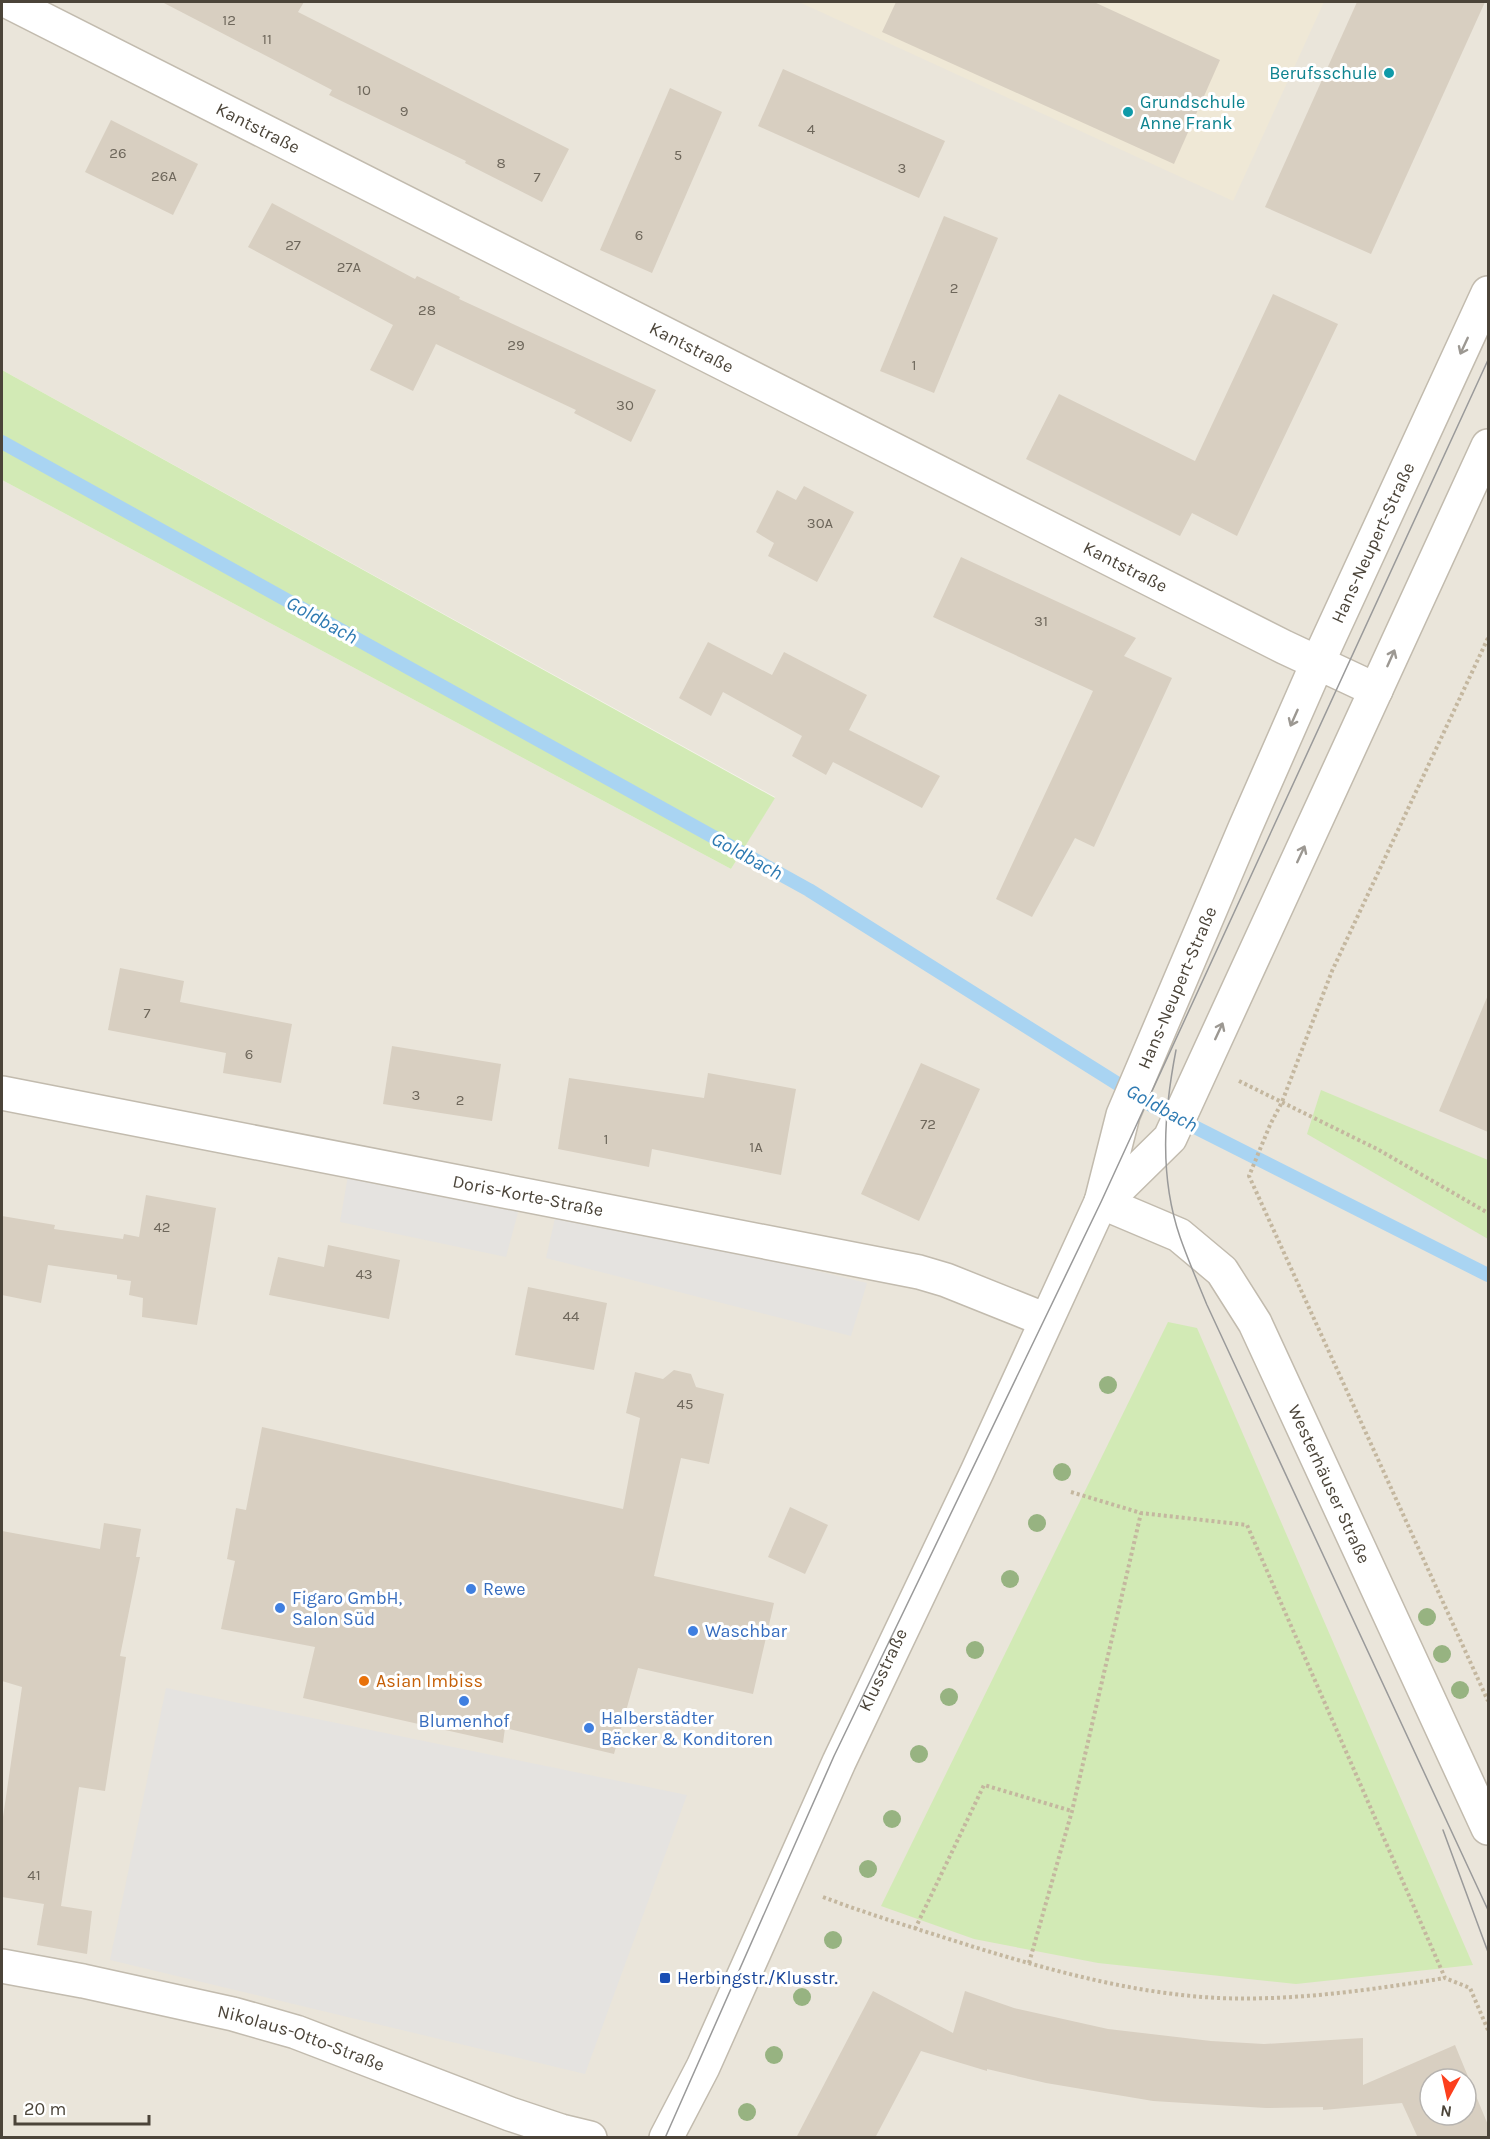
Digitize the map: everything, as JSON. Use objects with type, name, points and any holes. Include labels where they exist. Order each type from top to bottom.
[{"type":"street","name":"Kantstraße","points":[[9,2],[1317,664],[1376,690]]},
{"type":"street","name":"Hans-Neupert-Straße","points":[[1101,1202],[1123,1115],[1245,828],[1317,664],[1488,293]]},
{"type":"street","points":[[1101,1202],[1116,1191],[1170,1138],[1488,446]]},
{"type":"street","name":"Doris-Korte-Straße","points":[[2,1093],[919,1272],[946,1280],[1046,1320]]},
{"type":"street","name":"Klusstraße","points":[[666,2138],[703,2067],[839,1762],[977,1472],[1101,1202]]},
{"type":"street","name":"Westerhäuser Straße","points":[[1101,1202],[1179,1235],[1222,1271],[1255,1323],[1488,1828]]},
{"type":"street","name":"Nikolaus-Otto-Straße","points":[[2,1966],[233,2014],[296,2032],[510,2114],[590,2138]]},
{"type":"path","points":[[1488,638],[1332,971],[1282,1102],[1249,1176],[1488,1701]]},
{"type":"path","points":[[1198,1074],[1282,1102],[1377,1149],[1488,1213]]},
{"type":"path","points":[[1071,1492],[1141,1513],[1247,1526],[1444,1977]]},
{"type":"path","points":[[1029,1964],[1072,1812],[1141,1513]]},
{"type":"path","points":[[915,1929],[984,1785],[1072,1812]]},
{"type":"path","points":[[786,1883],[864,1912],[1029,1964],[1122,1986],[1219,1998],[1302,1996],[1359,1992],[1444,1977],[1470,1988],[1488,2030]]},
{"type":"shaded area","points":[[2,2],[1488,2],[1488,2137],[2,2137],[2,480],[731,869],[775,797],[2,370]]},
{"type":"shaded area","points":[[799,2],[1324,2],[1233,201]]},
{"type":"shaded area","points":[[348,1175],[519,1209],[506,1257],[340,1222]]},
{"type":"shaded area","points":[[557,1209],[867,1283],[851,1336],[546,1258]]},
{"type":"shaded area","points":[[166,1688],[687,1795],[585,2074],[110,1960]]},
{"type":"green space","points":[[2,370],[775,798],[731,869],[2,480]]},
{"type":"green space","points":[[1321,1090],[1488,1160],[1488,1239],[1307,1134]]},
{"type":"green space","points":[[1168,1322],[1197,1328],[1473,1965],[1296,1984],[1098,1963],[974,1939],[881,1906]]},
{"type":"building","points":[[162,2],[304,2],[298,12],[569,149],[542,202],[465,163],[466,161],[329,95],[332,90]]},
{"type":"building","name":"Grundschule Anne Frank","points":[[896,2],[1094,2],[1220,60],[1174,164],[882,32]]},
{"type":"building","name":"Berufsschule","points":[[1357,2],[1485,2],[1371,254],[1265,207]]},
{"type":"building","points":[[783,69],[945,141],[919,198],[758,126]]},
{"type":"building","points":[[670,88],[722,112],[652,273],[600,250]]},
{"type":"building","points":[[111,120],[198,164],[173,215],[85,172]]},
{"type":"building","points":[[272,203],[415,279],[417,276],[460,297],[459,299],[656,390],[631,442],[574,413],[576,410],[436,344],[413,391],[370,370],[393,325],[248,247]]},
{"type":"building","points":[[944,216],[998,238],[934,393],[880,371]]},
{"type":"building","points":[[1273,294],[1338,324],[1237,536],[1192,513],[1180,536],[1026,459],[1059,394],[1195,461]]},
{"type":"building","points":[[804,486],[854,512],[817,582],[768,556],[774,543],[756,532],[777,490],[796,500]]},
{"type":"building","points":[[961,557],[1136,638],[1124,656],[1172,678],[1094,847],[1075,838],[1032,917],[996,899],[1093,691],[933,617]]},
{"type":"building","points":[[708,642],[772,675],[784,652],[867,695],[849,730],[940,776],[922,808],[833,762],[826,775],[792,756],[802,736],[723,692],[711,716],[679,698]]},
{"type":"building","points":[[120,968],[184,981],[180,1002],[292,1024],[281,1083],[223,1073],[226,1053],[108,1030]]},
{"type":"building","points":[[1488,995],[1488,1132],[1439,1111]]},
{"type":"building","points":[[392,1046],[501,1064],[492,1121],[383,1104]]},
{"type":"building","points":[[921,1063],[980,1089],[919,1221],[861,1194]]},
{"type":"building","points":[[708,1073],[796,1089],[781,1175],[652,1149],[649,1167],[558,1149],[569,1078],[704,1098]]},
{"type":"building","points":[[146,1195],[216,1208],[197,1325],[142,1317],[143,1298],[129,1295],[131,1281],[117,1279],[117,1275],[48,1265],[41,1303],[2,1295],[2,1216],[55,1225],[54,1229],[123,1239],[124,1234],[139,1237]]},
{"type":"building","points":[[328,1245],[400,1260],[389,1319],[269,1295],[278,1257],[324,1267]]},
{"type":"building","points":[[528,1287],[607,1303],[594,1370],[515,1355]]},
{"type":"building","name":"Rewe","points":[[674,1370],[691,1374],[696,1387],[724,1394],[709,1464],[681,1458],[654,1576],[774,1603],[753,1694],[638,1668],[614,1754],[505,1728],[503,1743],[303,1698],[315,1647],[221,1629],[235,1561],[227,1559],[236,1508],[246,1510],[262,1427],[623,1509],[640,1418],[626,1413],[635,1372],[663,1379]]},
{"type":"building","points":[[790,1507],[828,1525],[805,1574],[768,1557]]},
{"type":"building","points":[[104,1523],[141,1529],[136,1557],[140,1557],[120,1656],[126,1657],[105,1791],[79,1787],[61,1906],[92,1911],[87,1954],[37,1945],[44,1904],[2,1897],[2,1824],[22,1687],[2,1681],[2,1531],[100,1549]]},
{"type":"building","points":[[873,1991],[953,2033],[965,1991],[1014,2008],[1108,2029],[1211,2041],[1264,2044],[1363,2038],[1363,2085],[1455,2045],[1464,2067],[1418,2067],[1418,2127],[1478,2127],[1478,2101],[1488,2125],[1488,2138],[1418,2138],[1402,2103],[1323,2110],[1323,2107],[1266,2108],[1153,2101],[1046,2083],[987,2069],[987,2071],[921,2051],[875,2138],[796,2138]]},
{"type":"waterway","name":"Goldbach","points":[[2,442],[809,890],[1153,1106],[1488,1275]]},
{"type":"tram line","points":[[665,2138],[834,1756],[1101,1202],[1488,360]]},
{"type":"tram line","points":[[1176,1050],[1166,1120],[1166,1167],[1173,1214],[1183,1246],[1207,1305],[1488,1910]]},
{"type":"tram line","points":[[1443,1830],[1488,1952]]},
{"type":"place","name":"Berufsschule","points":[[1389,73]]},
{"type":"place","name":"Grundschule Anne Frank","points":[[1128,112]]},
{"type":"place","name":"Rewe","points":[[471,1589]]},
{"type":"place","name":"Figaro GmbH, Salon Süd","points":[[280,1608]]},
{"type":"place","name":"Waschbar","points":[[693,1631]]},
{"type":"place","name":"Asian Imbiss","points":[[364,1681]]},
{"type":"place","name":"Blumenhof","points":[[464,1701]]},
{"type":"place","name":"Halberstädter Bäcker & Konditoren","points":[[589,1728]]},
{"type":"place","name":"Herbingstr./Klusstr.","points":[[665,1978]]}]
